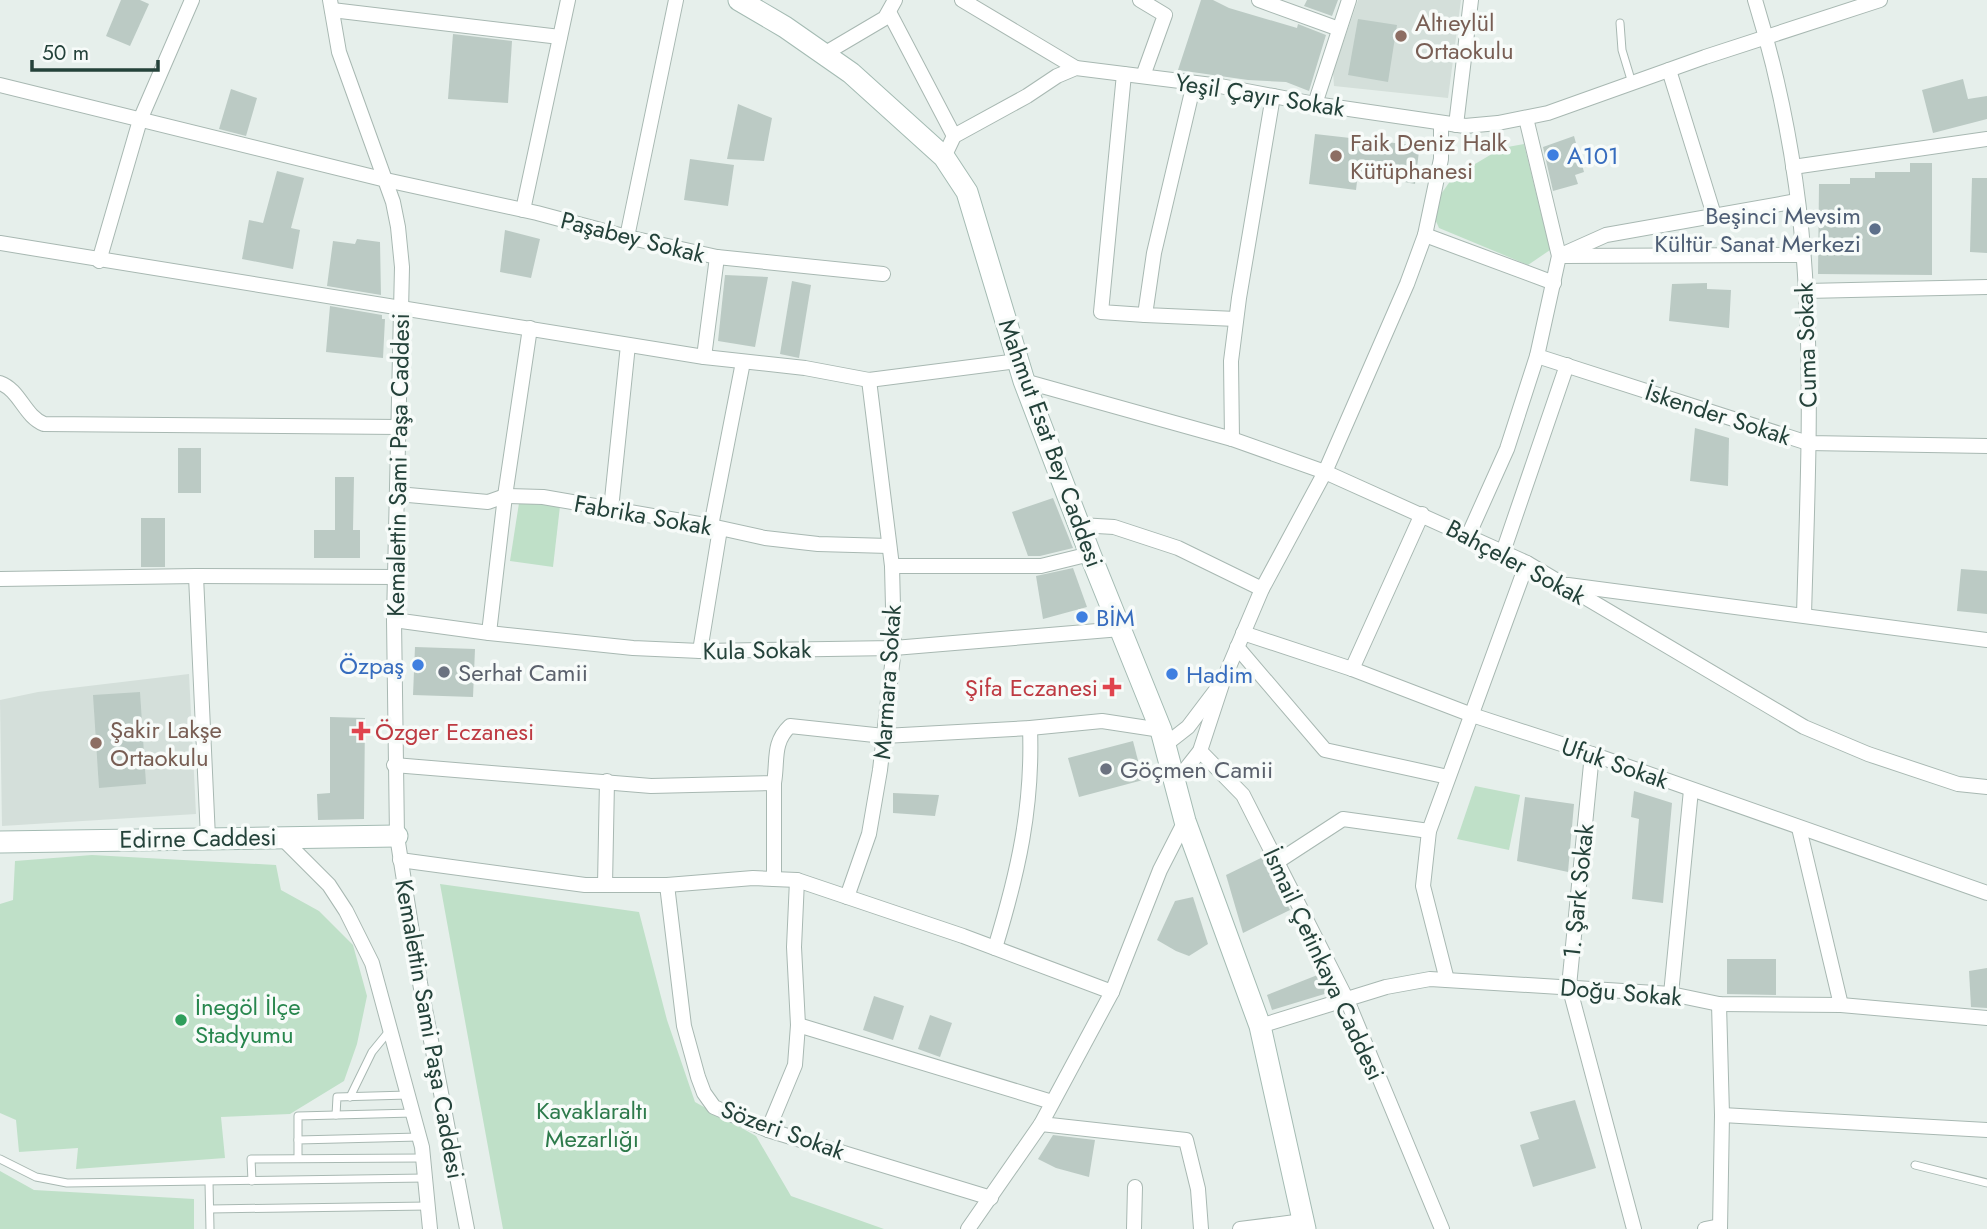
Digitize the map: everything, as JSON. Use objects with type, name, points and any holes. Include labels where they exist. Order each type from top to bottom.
[{"type":"street","points":[[99,261],[140,120],[192,0]]},
{"type":"street","points":[[523,210],[568,0]]},
{"type":"street","points":[[627,237],[676,0]]},
{"type":"street","name":"Mahmut Esat Bey Caddesi","points":[[739,0],[851,73],[938,151],[967,192],[1021,371],[1163,737],[1185,821],[1260,1026],[1304,1225]]},
{"type":"street","points":[[962,0],[1076,68]]},
{"type":"street","points":[[1140,0],[1165,15],[1143,76]]},
{"type":"street","points":[[1259,0],[1339,29]]},
{"type":"street","points":[[1315,104],[1349,0]]},
{"type":"street","points":[[1174,784],[1200,751],[1223,681],[1262,589],[1325,472],[1407,284],[1425,235],[1449,124],[1471,0]]},
{"type":"street","name":"Cuma Sokak","points":[[1755,0],[1766,37],[1793,167],[1806,292],[1808,443],[1804,615]]},
{"type":"street","name":"Yeşil Çayır Sokak","points":[[1076,68],[1194,83],[1465,126],[1498,123],[1548,113],[1880,0]]},
{"type":"street","points":[[331,5],[560,37]]},
{"type":"street","name":"Kemalettin Sami Paşa Caddesi","points":[[331,5],[339,52],[386,180],[398,227],[402,267],[394,620],[397,836],[420,983],[467,1229]]},
{"type":"street","points":[[824,54],[886,18],[892,6]]},
{"type":"street","points":[[892,6],[954,136]]},
{"type":"street","points":[[938,151],[954,136],[1076,68]]},
{"type":"street","points":[[1669,70],[1714,215]]},
{"type":"street","points":[[1124,74],[1101,312],[1237,319]]},
{"type":"street","points":[[1145,315],[1154,253],[1194,83]]},
{"type":"street","name":"Paşabey Sokak","points":[[0,85],[386,180],[717,257],[883,274]]},
{"type":"street","points":[[1232,439],[1231,361],[1272,96]]},
{"type":"street","points":[[1468,536],[1507,449],[1538,356],[1559,256],[1526,118]]},
{"type":"street","points":[[1793,167],[1987,139]]},
{"type":"street","points":[[1559,256],[1606,235],[1797,201]]},
{"type":"street","points":[[1425,235],[1554,283]]},
{"type":"street","points":[[0,243],[704,357],[805,368],[869,380],[1021,371]]},
{"type":"street","points":[[1559,256],[1802,255]]},
{"type":"street","points":[[704,357],[717,257]]},
{"type":"street","points":[[1806,292],[1987,287]]},
{"type":"street","points":[[489,634],[505,496],[530,328]]},
{"type":"street","points":[[611,509],[628,345]]},
{"type":"street","name":"İskender Sokak","points":[[1538,356],[1808,443],[1987,446]]},
{"type":"street","points":[[700,651],[716,528],[743,362]]},
{"type":"street","points":[[1503,552],[1567,365]]},
{"type":"street","name":"Bahçeler Sokak","points":[[1021,371],[1325,472],[1527,564],[1804,727],[1868,754],[1958,784],[1987,788]]},
{"type":"street","name":"Marmara Sokak","points":[[847,897],[869,834],[880,771],[894,648],[892,566],[869,380]]},
{"type":"street","points":[[0,383],[8,386],[33,420],[44,425],[400,427]]},
{"type":"street","name":"Fabrika Sokak","points":[[397,494],[488,502],[505,496],[542,497],[765,538],[818,544],[889,546]]},
{"type":"street","points":[[1352,669],[1422,514]]},
{"type":"street","points":[[1080,525],[1114,527],[1178,548],[1262,589]]},
{"type":"street","points":[[892,566],[1041,566],[1090,554]]},
{"type":"street","points":[[1447,980],[1423,886],[1429,831],[1527,564]]},
{"type":"street","points":[[196,576],[208,838]]},
{"type":"street","points":[[0,579],[396,577]]},
{"type":"street","points":[[1563,585],[1987,640]]},
{"type":"street","name":"Kula Sokak","points":[[394,620],[489,634],[633,648],[700,651],[894,648],[1121,629]]},
{"type":"street","points":[[1240,640],[1325,750],[1448,777]]},
{"type":"street","name":"Ufuk Sokak","points":[[1240,640],[1352,669],[1472,715],[1592,754],[1987,893]]},
{"type":"street","points":[[774,879],[774,783],[777,744],[781,734],[790,726],[884,736],[1030,728],[1102,720],[1163,737],[1188,727],[1223,681]]},
{"type":"street","points":[[995,948],[1020,862],[1031,768],[1030,728]]},
{"type":"street","name":"İsmail Çetinkaya Caddesi","points":[[1200,751],[1243,795],[1277,862],[1346,1000],[1442,1229]]},
{"type":"street","name":"1. Şark Sokak","points":[[1592,754],[1569,986],[1634,1229]]},
{"type":"street","points":[[394,765],[683,786],[774,783]]},
{"type":"street","points":[[605,886],[607,781]]},
{"type":"street","points":[[1671,994],[1691,790]]},
{"type":"street","points":[[1277,862],[1343,818],[1429,831]]},
{"type":"street","points":[[968,1229],[1041,1124],[1112,992],[1160,870],[1185,821]]},
{"type":"street","points":[[1799,828],[1841,1005]]},
{"type":"street","name":"Edirne Caddesi","points":[[0,842],[397,836]]},
{"type":"street","points":[[281,837],[329,885],[346,911],[372,963],[419,1137],[430,1229]]},
{"type":"street","points":[[400,860],[605,886],[667,885],[753,878],[797,880],[995,948],[1112,992]]},
{"type":"street","points":[[768,1130],[795,1065],[798,1025],[794,947],[797,880]]},
{"type":"street","name":"Sözeri Sokak","points":[[667,885],[684,1026],[704,1093],[714,1107],[768,1130],[991,1198]]},
{"type":"street","name":"Doğu Sokak","points":[[1260,1026],[1386,987],[1430,979],[1671,994],[1719,1004],[1841,1005],[1987,1018]]},
{"type":"street","points":[[1705,1229],[1720,1228],[1722,1115],[1719,1004]]},
{"type":"street","points":[[798,1025],[1052,1102]]},
{"type":"street","points":[[1722,1115],[1987,1130]]},
{"type":"street","points":[[1041,1124],[1186,1140],[1198,1189],[1201,1229]]},
{"type":"street","points":[[1134,1229],[1135,1187]]},
{"type":"street","points":[[1240,1229],[1304,1225]]},
{"type":"lane","points":[[1620,23],[1622,50],[1632,83]]},
{"type":"lane","points":[[350,1097],[372,1052],[390,1030]]},
{"type":"lane","points":[[337,1115],[337,1097],[408,1095]]},
{"type":"lane","points":[[298,1158],[298,1116],[413,1113]]},
{"type":"lane","points":[[298,1140],[419,1137]]},
{"type":"lane","points":[[252,1181],[251,1158],[423,1158]]},
{"type":"lane","points":[[0,1159],[36,1177],[67,1183],[426,1178]]},
{"type":"lane","points":[[1915,1165],[1987,1183]]},
{"type":"lane","points":[[209,1182],[211,1229]]},
{"type":"lane","points":[[210,1209],[428,1206]]},
{"type":"shaded area","name":"Altıeylül Ortaokulu","points":[[1358,0],[1461,0],[1448,98],[1334,86],[1333,72]]},
{"type":"shaded area","name":"Şakir Lakşe Ortaokulu","points":[[189,674],[196,814],[2,826],[0,700],[38,692]]},
{"type":"green space","points":[[1524,144],[1550,250],[1528,265],[1439,228],[1435,219],[1439,197],[1453,177],[1502,148]]},
{"type":"green space","points":[[519,503],[560,506],[553,567],[510,561]]},
{"type":"green space","points":[[1475,786],[1520,795],[1509,850],[1457,839]]},
{"type":"green space","name":"İnegöl İlçe Stadyumu","points":[[92,855],[276,865],[281,890],[319,911],[353,945],[367,996],[357,1044],[344,1081],[290,1114],[221,1117],[225,1158],[76,1169],[78,1148],[19,1152],[16,1120],[0,1113],[0,904],[13,900],[15,861]]},
{"type":"green space","name":"Kavaklaraltı Mezarlığı","points":[[440,884],[639,912],[667,1020],[695,1102],[756,1136],[791,1196],[884,1229],[503,1229]]},
{"type":"green space","points":[[0,1171],[34,1190],[194,1199],[194,1229],[0,1229]]},
{"type":"building","points":[[121,0],[140,0],[149,4],[130,46],[106,36]]},
{"type":"building","points":[[1201,0],[1213,0],[1229,8],[1297,28],[1298,24],[1326,35],[1309,91],[1286,82],[1248,80],[1178,70]]},
{"type":"building","points":[[1307,0],[1338,0],[1332,16],[1304,6]]},
{"type":"building","points":[[1358,19],[1397,25],[1388,82],[1348,75]]},
{"type":"building","points":[[453,34],[512,41],[508,103],[448,99]]},
{"type":"building","points":[[1963,79],[1968,99],[1987,96],[1987,119],[1933,133],[1922,90]]},
{"type":"building","points":[[231,89],[257,98],[246,136],[219,129]]},
{"type":"building","points":[[738,104],[772,118],[764,161],[727,159]]},
{"type":"building","points":[[1315,134],[1412,145],[1419,151],[1415,184],[1358,173],[1356,190],[1309,184]]},
{"type":"building","points":[[1574,136],[1584,172],[1575,175],[1578,184],[1553,191],[1543,147]]},
{"type":"building","points":[[690,159],[734,165],[728,206],[684,200]]},
{"type":"building","name":"Beşinci Mevsim Kültür Sanat Merkezi","points":[[1910,163],[1932,163],[1932,275],[1818,274],[1819,184],[1850,184],[1850,178],[1875,178],[1875,172],[1910,172]]},
{"type":"building","points":[[277,171],[304,178],[291,228],[300,230],[293,269],[242,259],[249,220],[263,223]]},
{"type":"building","points":[[1972,178],[1987,178],[1987,253],[1970,252]]},
{"type":"building","points":[[505,230],[540,239],[531,278],[500,272]]},
{"type":"building","points":[[357,239],[380,242],[381,295],[327,286],[333,241],[355,244]]},
{"type":"building","points":[[725,275],[768,277],[755,347],[718,341]]},
{"type":"building","points":[[792,281],[811,285],[799,358],[780,354]]},
{"type":"building","points":[[1707,283],[1707,289],[1731,290],[1729,328],[1669,321],[1672,284]]},
{"type":"building","points":[[330,306],[382,315],[382,319],[385,319],[383,358],[326,352]]},
{"type":"building","points":[[1695,428],[1729,438],[1728,486],[1690,481]]},
{"type":"building","points":[[178,448],[201,448],[201,493],[178,493]]},
{"type":"building","points":[[335,477],[354,477],[353,530],[360,530],[360,558],[314,558],[314,530],[335,530]]},
{"type":"building","points":[[1053,498],[1073,548],[1040,556],[1028,556],[1012,512]]},
{"type":"building","points":[[141,518],[165,518],[165,567],[141,567]]},
{"type":"building","points":[[1073,568],[1087,607],[1043,619],[1036,576]]},
{"type":"building","points":[[1961,569],[1987,571],[1987,614],[1957,611]]},
{"type":"building","name":"Serhat Camii","points":[[415,647],[475,649],[473,697],[413,695]]},
{"type":"building","points":[[140,692],[146,784],[99,788],[93,695]]},
{"type":"building","points":[[330,717],[365,718],[364,819],[318,820],[317,794],[330,793]]},
{"type":"building","name":"Göçmen Camii","points":[[1133,741],[1143,780],[1079,797],[1068,758]]},
{"type":"building","points":[[1634,791],[1672,803],[1663,903],[1632,899],[1639,819],[1631,817]]},
{"type":"building","points":[[893,793],[939,795],[935,816],[893,813]]},
{"type":"building","points":[[1525,797],[1574,804],[1568,872],[1517,861]]},
{"type":"building","points":[[1263,857],[1290,910],[1243,933],[1226,875]]},
{"type":"building","points":[[1193,897],[1208,944],[1189,956],[1157,940],[1175,901]]},
{"type":"building","points":[[1727,959],[1776,959],[1776,995],[1727,994]]},
{"type":"building","points":[[1987,968],[1987,1008],[1971,1007],[1969,971]]},
{"type":"building","points":[[1320,974],[1331,992],[1272,1010],[1267,995]]},
{"type":"building","points":[[874,996],[904,1006],[893,1040],[863,1030]]},
{"type":"building","points":[[930,1015],[952,1023],[940,1057],[918,1049]]},
{"type":"building","points":[[1575,1100],[1596,1168],[1533,1187],[1520,1145],[1539,1139],[1530,1112]]},
{"type":"building","points":[[1053,1135],[1095,1140],[1089,1177],[1056,1168],[1038,1159]]},
{"type":"place","name":"Altıeylül Ortaokulu","points":[[1401,36]]},
{"type":"place","name":"A101","points":[[1553,155]]},
{"type":"place","name":"Faik Deniz Halk Kütüphanesi","points":[[1336,156]]},
{"type":"place","name":"Beşinci Mevsim Kültür Sanat Merkezi","points":[[1875,229]]},
{"type":"place","name":"BİM","points":[[1082,617]]},
{"type":"place","name":"Özpaş","points":[[418,665]]},
{"type":"place","name":"Serhat Camii","points":[[444,672]]},
{"type":"place","name":"Hadim","points":[[1172,674]]},
{"type":"place","name":"Şifa Eczanesi","points":[[1112,687]]},
{"type":"place","name":"Özger Eczanesi","points":[[361,731]]},
{"type":"place","name":"Şakir Lakşe Ortaokulu","points":[[96,743]]},
{"type":"place","name":"Göçmen Camii","points":[[1106,769]]},
{"type":"place","name":"İnegöl İlçe Stadyumu","points":[[181,1020]]}]
